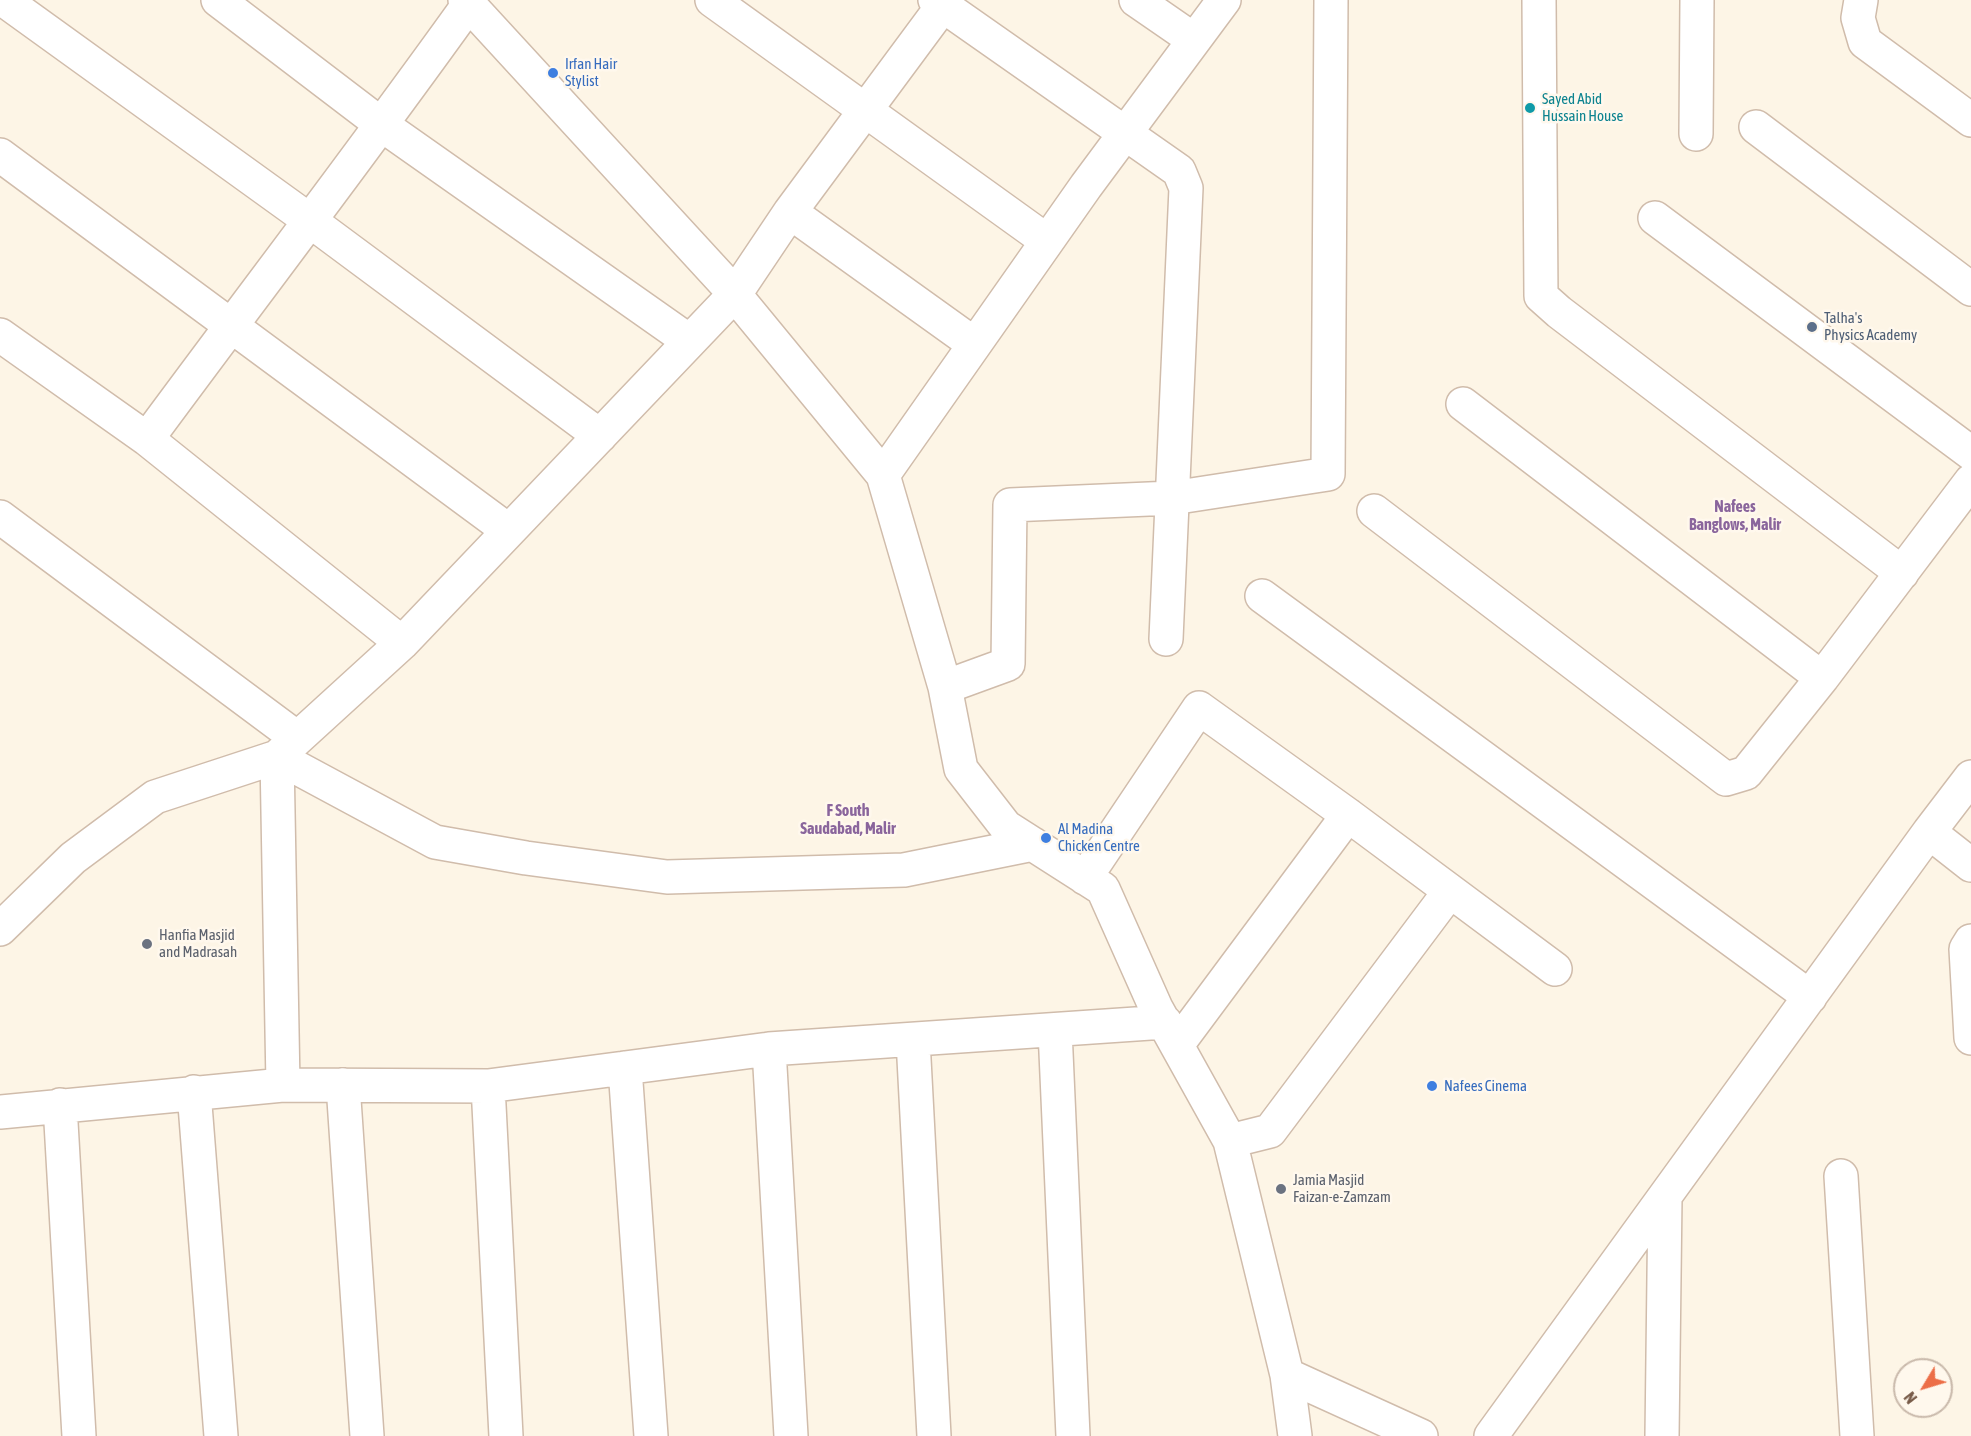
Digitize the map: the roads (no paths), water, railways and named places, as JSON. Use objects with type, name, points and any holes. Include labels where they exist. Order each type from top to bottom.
[{"type":"street","points":[[4,0],[309,220],[600,436]]},
{"type":"street","points":[[218,0],[382,125],[689,341]]},
{"type":"street","points":[[712,0],[1047,241]]},
{"type":"street","points":[[1136,0],[1194,40]]},
{"type":"street","points":[[883,475],[1047,241],[1224,0]]},
{"type":"street","points":[[945,687],[1008,664],[1010,505],[1172,498],[1328,474],[1331,0]]},
{"type":"street","points":[[1539,0],[1541,296],[1902,573]]},
{"type":"street","points":[[1696,134],[1697,0]]},
{"type":"street","points":[[1861,0],[1858,18],[1865,42],[1971,120]]},
{"type":"street","points":[[147,440],[382,125],[467,2],[735,294],[883,475],[945,687],[961,769],[1006,827],[1103,889],[1156,1008],[1230,1141],[1287,1376],[1295,1436]]},
{"type":"street","points":[[0,929],[73,858],[155,797],[287,748],[402,644],[735,294],[790,212],[942,2],[1179,171],[1186,188],[1166,639]]},
{"type":"street","points":[[1756,126],[1971,290]]},
{"type":"street","points":[[0,155],[509,531]]},
{"type":"street","points":[[790,212],[974,344]]},
{"type":"street","points":[[1654,218],[1971,453]]},
{"type":"street","points":[[0,334],[147,440],[402,644]]},
{"type":"street","points":[[1463,404],[1822,678]]},
{"type":"street","points":[[1374,511],[1726,779],[1746,773],[1822,678],[1971,481]]},
{"type":"street","points":[[0,517],[287,748],[435,842],[526,858],[667,877],[904,870],[1033,844]]},
{"type":"street","points":[[1262,596],[1810,997]]},
{"type":"street","points":[[1086,878],[1199,708],[1348,814],[1555,969]]},
{"type":"street","points":[[284,1085],[287,748]]},
{"type":"street","points":[[1491,1436],[1971,777]]},
{"type":"street","points":[[1171,1034],[1348,814]]},
{"type":"street","points":[[1929,832],[1971,866]]},
{"type":"street","points":[[1230,1141],[1270,1131],[1449,891]]},
{"type":"street","points":[[1971,941],[1966,949],[1971,1038]]},
{"type":"street","points":[[0,1112],[284,1085],[488,1086],[769,1049],[1055,1030],[1171,1034]]},
{"type":"street","points":[[1055,1030],[1073,1436]]},
{"type":"street","points":[[913,1040],[934,1436]]},
{"type":"street","points":[[769,1049],[791,1436]]},
{"type":"street","points":[[625,1068],[651,1436]]},
{"type":"street","points":[[343,1085],[367,1436]]},
{"type":"street","points":[[488,1086],[506,1436]]},
{"type":"street","points":[[194,1092],[221,1436]]},
{"type":"street","points":[[60,1105],[79,1436]]},
{"type":"street","points":[[1841,1176],[1857,1436]]},
{"type":"street","points":[[1662,1436],[1665,1197]]},
{"type":"street","points":[[1287,1376],[1421,1436]]},
{"type":"place","name":"Irfan Hair Stylist","points":[[553,73]]},
{"type":"place","name":"Sayed Abid Hussain House","points":[[1530,108]]},
{"type":"place","name":"Talha's Physics Academy","points":[[1812,327]]},
{"type":"place","name":"Al Madina Chicken Centre","points":[[1046,838]]},
{"type":"place","name":"Hanfia Masjid and Madrasah","points":[[147,944]]},
{"type":"place","name":"Nafees Cinema","points":[[1432,1086]]},
{"type":"place","name":"Jamia Masjid Faizan-e-Zamzam","points":[[1281,1189]]},
{"type":"district","name":"Nafees Banglows, Malir","points":[[1735,516]]},
{"type":"district","name":"F South Saudabad, Malir","points":[[848,820]]}]
